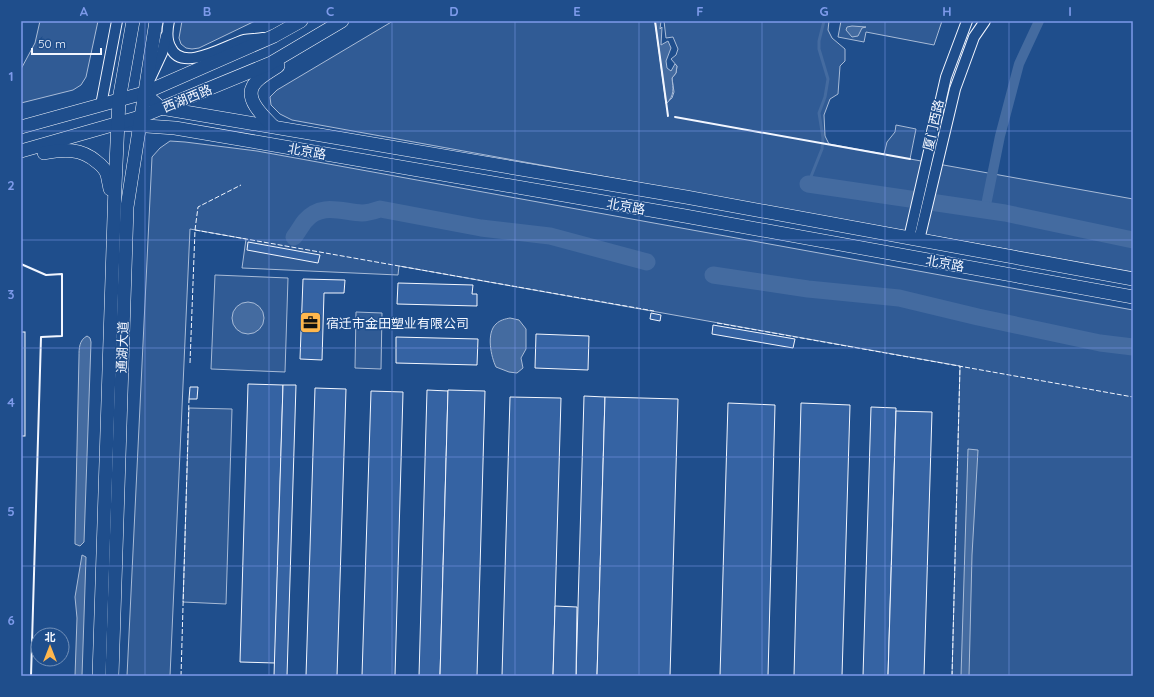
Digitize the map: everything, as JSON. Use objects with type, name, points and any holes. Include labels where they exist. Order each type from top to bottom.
[{"type":"main road","name":"通湖大道","points":[[99,676],[114,209],[119,100],[133,21]]},
{"type":"main road","name":"通湖大道","points":[[112,676],[127,207],[139,121],[156,21]]},
{"type":"main road","name":"西湖西路","points":[[21,127],[144,94],[274,36],[301,21]]},
{"type":"main road","name":"西湖西路","points":[[21,151],[118,124],[139,121],[161,108],[271,63],[342,21]]},
{"type":"main road","points":[[273,126],[258,112],[252,90],[253,85],[298,48]]},
{"type":"main road","points":[[144,94],[161,108]]},
{"type":"main road","name":"北京路","points":[[161,108],[686,197],[1133,279]]},
{"type":"main road","name":"北京路","points":[[139,121],[684,216],[1133,297]]},
{"type":"main road","points":[[21,159],[60,150],[73,150],[86,153],[103,167],[107,173],[114,209]]},
{"type":"street","points":[[101,105],[117,21]]},
{"type":"street","name":"厦门西路","points":[[921,212],[923,178],[946,77],[967,21]]},
{"type":"street","name":"厦门西路","points":[[914,239],[921,212],[934,181],[955,89],[974,37],[985,21]]},
{"type":"street","points":[[144,94],[162,53],[168,25]]},
{"type":"street","points":[[168,25],[167,39],[173,53],[188,59],[198,57],[244,40],[274,36]]},
{"type":"shaded area","points":[[40,21],[98,21],[86,77],[81,85],[73,90],[21,103],[21,69],[35,43]]},
{"type":"shaded area","points":[[182,21],[255,21],[199,48],[192,49],[186,48],[181,44],[179,38]]},
{"type":"shaded area","points":[[393,21],[655,21],[666,103],[672,98],[674,92],[672,78],[676,73],[677,66],[671,59],[676,55],[678,49],[673,37],[666,38],[664,21],[829,21],[828,30],[832,38],[845,49],[845,61],[840,66],[838,94],[830,99],[824,115],[825,136],[829,144],[884,154],[887,142],[895,132],[896,125],[916,129],[910,159],[1133,199],[1133,272],[292,120],[280,114],[271,105],[270,97],[277,90]]},
{"type":"shaded area","points":[[655,21],[661,21],[661,45],[668,41],[671,48],[666,61],[667,68],[671,71],[675,64],[677,66],[676,73],[672,78],[672,95],[666,104]]},
{"type":"shaded area","points":[[841,21],[942,21],[934,45],[866,32],[864,42],[838,37]]},
{"type":"shaded area","points":[[847,27],[866,27],[862,28],[858,36],[852,37],[846,30]]},
{"type":"shaded area","points":[[170,141],[257,151],[1133,310],[1133,676],[952,676],[960,366],[399,266],[398,275],[242,268],[246,239],[190,229],[170,676],[127,676],[152,157],[160,148]]},
{"type":"shaded area","points":[[215,275],[288,278],[285,372],[211,369]]},
{"type":"shaded area","points":[[245,302],[251,302],[261,309],[264,318],[263,324],[257,331],[251,334],[245,334],[235,327],[232,321],[232,315],[239,305]]},
{"type":"shaded area","points":[[356,312],[382,313],[381,369],[355,368]]},
{"type":"shaded area","points":[[510,318],[519,320],[526,329],[526,349],[521,358],[523,368],[517,373],[509,372],[496,367],[492,357],[490,345],[493,328],[504,319]]},
{"type":"shaded area","points":[[87,336],[90,338],[91,342],[84,542],[80,546],[75,544],[79,348],[82,340]]},
{"type":"shaded area","points":[[189,408],[232,409],[226,604],[183,602]]},
{"type":"shaded area","points":[[968,449],[978,450],[972,555],[969,676],[961,676]]},
{"type":"shaded area","points":[[82,555],[86,557],[82,676],[75,676],[77,618],[75,597]]},
{"type":"building","points":[[248,242],[320,255],[318,263],[247,250]]},
{"type":"building","points":[[303,279],[345,280],[344,293],[324,293],[322,360],[300,359]]},
{"type":"building","points":[[398,283],[473,285],[472,294],[477,294],[477,306],[397,304]]},
{"type":"building","points":[[651,313],[661,315],[660,321],[650,319]]},
{"type":"building","points":[[713,325],[795,339],[793,348],[712,334]]},
{"type":"building","points":[[21,332],[25,332],[25,436],[21,436]]},
{"type":"building","points":[[536,334],[589,336],[588,370],[535,368]]},
{"type":"building","points":[[396,337],[478,339],[477,365],[396,363]]},
{"type":"building","points":[[248,384],[283,385],[275,663],[240,662]]},
{"type":"building","points":[[283,385],[296,385],[287,676],[274,676]]},
{"type":"building","points":[[190,387],[198,387],[197,399],[189,399]]},
{"type":"building","points":[[315,388],[346,389],[337,676],[306,676]]},
{"type":"building","points":[[427,390],[448,391],[440,676],[419,676]]},
{"type":"building","points":[[448,390],[485,391],[477,676],[440,676]]},
{"type":"building","points":[[371,391],[403,392],[395,676],[362,676]]},
{"type":"building","points":[[584,396],[605,397],[597,676],[576,676]]},
{"type":"building","points":[[510,397],[561,398],[553,676],[502,676]]},
{"type":"building","points":[[605,397],[678,399],[670,676],[597,676]]},
{"type":"building","points":[[728,403],[775,405],[768,676],[720,676]]},
{"type":"building","points":[[801,403],[850,405],[842,676],[794,676]]},
{"type":"building","points":[[871,407],[896,408],[888,676],[863,676]]},
{"type":"building","points":[[896,411],[932,412],[924,676],[888,676]]},
{"type":"building","points":[[555,606],[577,607],[576,676],[553,676]]},
{"type":"waterway","points":[[808,184],[822,149],[823,138],[819,113],[825,97],[828,79],[819,49],[819,41],[824,21]]},
{"type":"waterway","points":[[985,210],[1000,136],[1019,64],[1039,21]]},
{"type":"waterway","points":[[808,184],[1005,213],[1133,240]]},
{"type":"waterway","points":[[294,237],[305,221],[311,215],[318,212],[325,210],[339,210],[364,213],[380,209],[481,228],[550,236],[647,262]]},
{"type":"waterway","points":[[713,275],[808,289],[899,298],[978,317],[1100,343],[1133,347]]},
{"type":"fence","points":[[195,230],[198,207],[241,185]]},
{"type":"fence","points":[[190,363],[195,230],[654,311]]},
{"type":"fence","points":[[717,323],[1133,397]]},
{"type":"fence","points":[[952,676],[960,366]]},
{"type":"fence","points":[[181,676],[189,399]]},
{"type":"wall","points":[[655,21],[668,116]]},
{"type":"wall","points":[[675,117],[910,159]]},
{"type":"wall","points":[[21,264],[46,275],[62,274],[62,336],[41,337],[31,676]]},
{"type":"place","name":"宿迁市金田塑业有限公司","points":[[311,323]]}]
